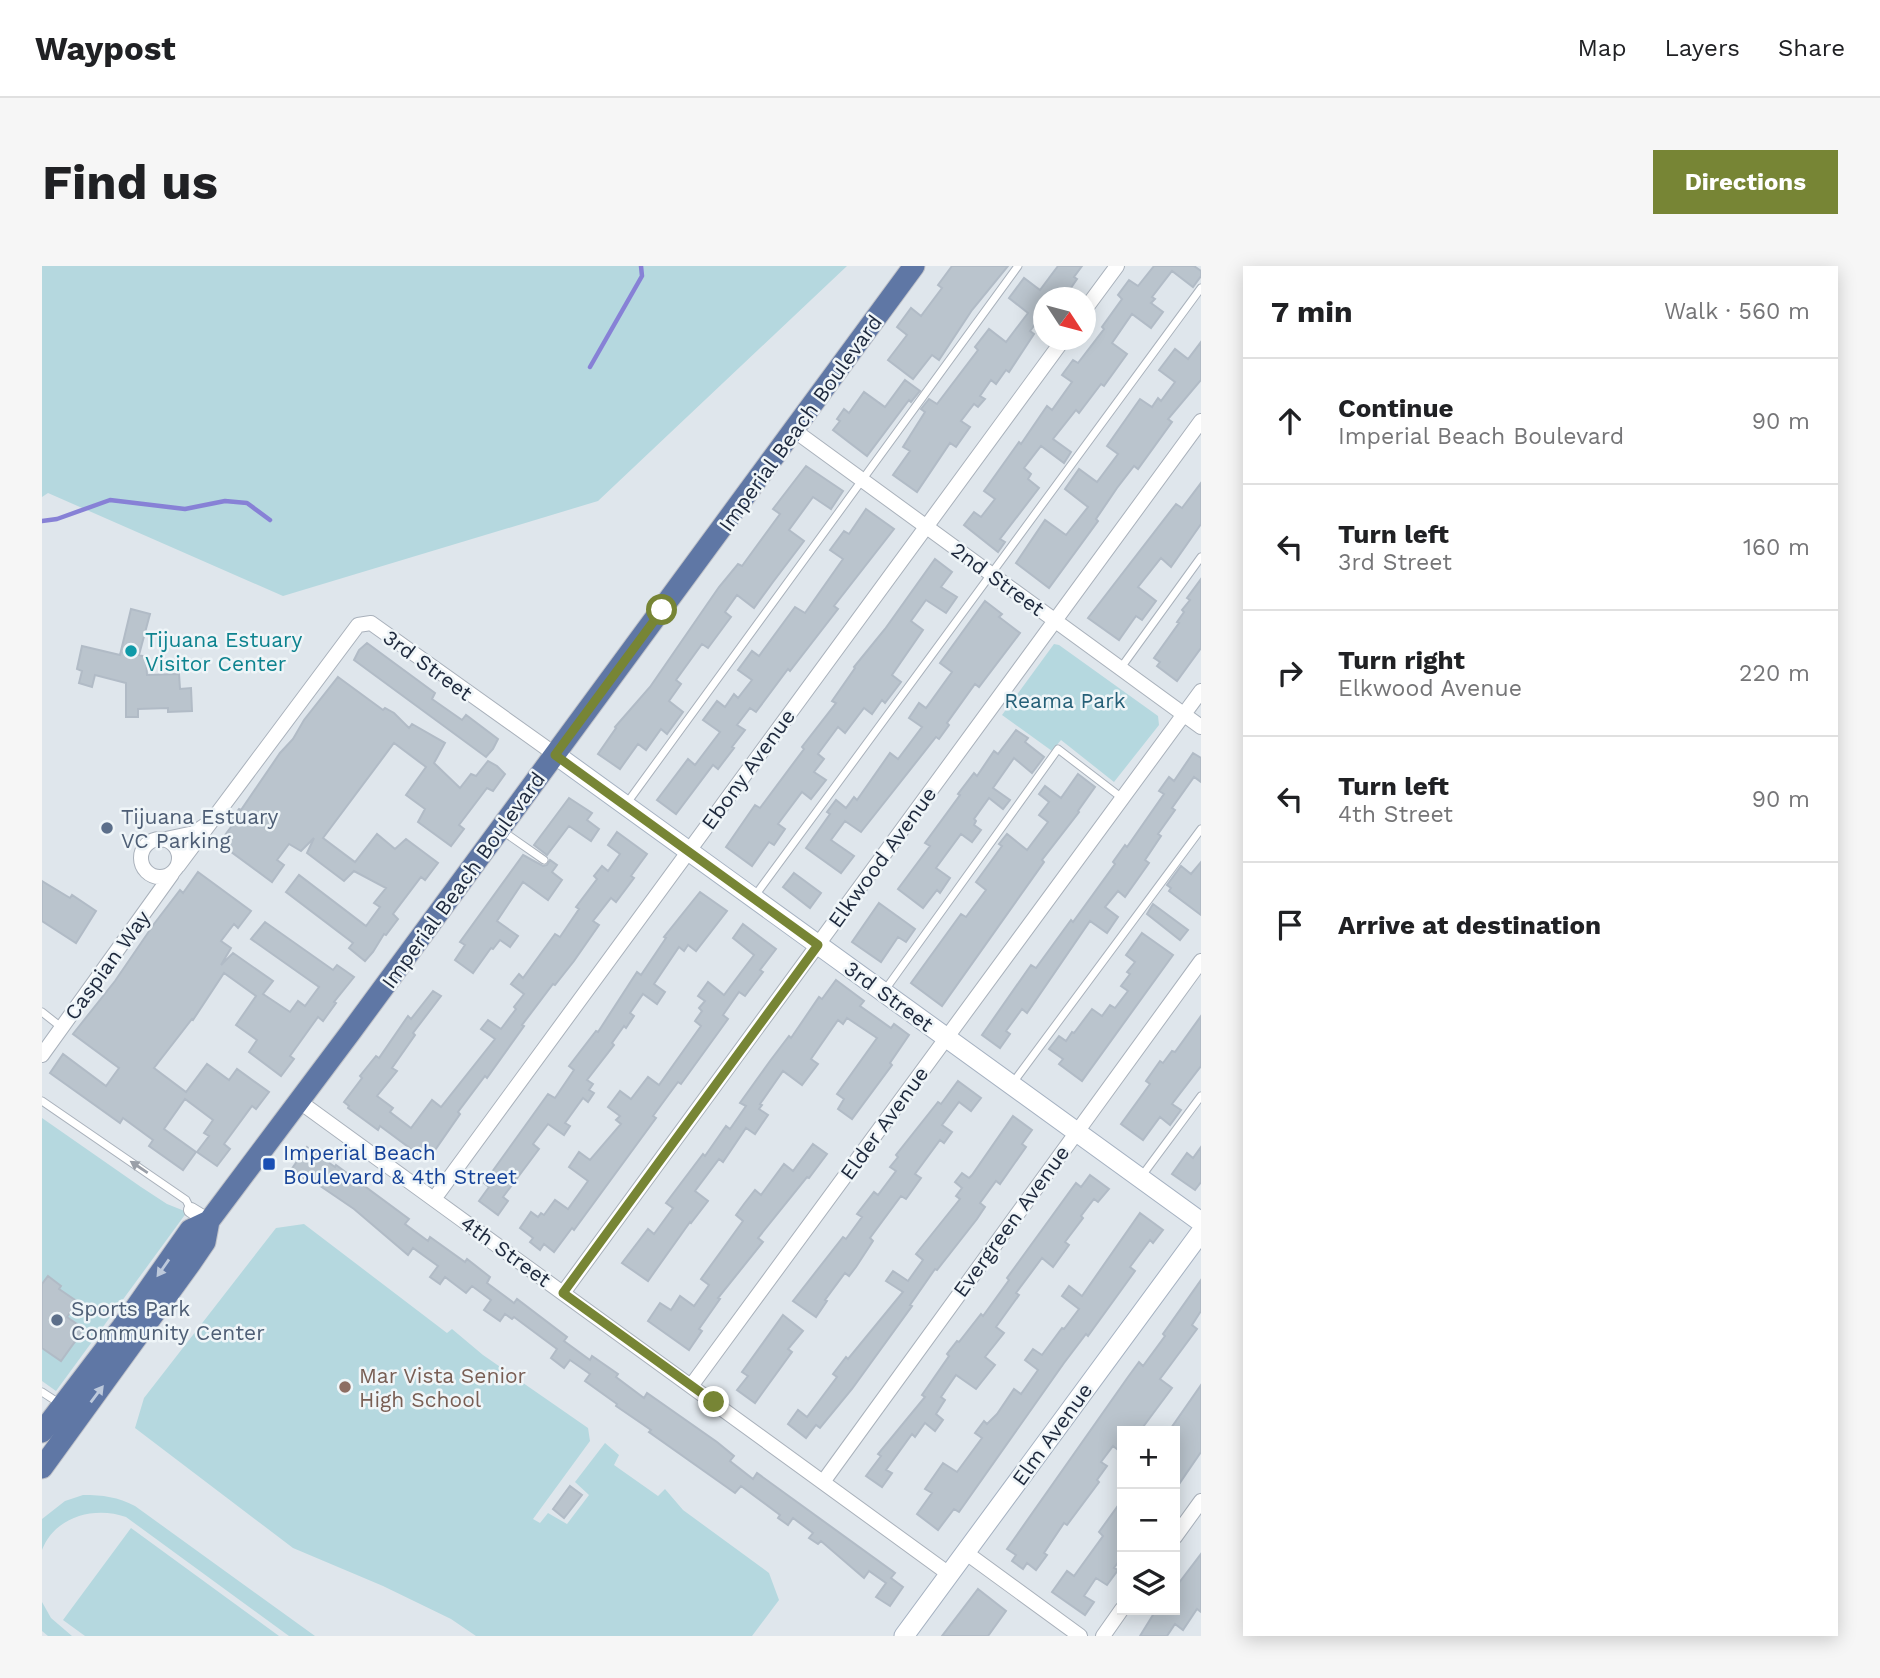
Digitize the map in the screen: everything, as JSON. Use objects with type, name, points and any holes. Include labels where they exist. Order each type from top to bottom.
[{"type":"main road","name":"Imperial Beach Boulevard","points":[[42,1468],[70,1412],[205,1242],[209,1221],[300,1102],[914,266]]},
{"type":"main road","name":"Imperial Beach Boulevard","points":[[42,1432],[70,1412]]},
{"type":"street","points":[[1096,294],[1117,266]]},
{"type":"street","name":"Ebony Avenue","points":[[434,1199],[1056,350]]},
{"type":"street","name":"Elkwood Avenue","points":[[563,1293],[1201,421]]},
{"type":"street","name":"2nd Street","points":[[795,431],[1201,727]]},
{"type":"street","name":"3rd Street","points":[[371,623],[1201,1222]]},
{"type":"street","name":"Caspian Way","points":[[42,1055],[175,870],[358,625],[371,623]]},
{"type":"street","name":"Elder Avenue","points":[[691,1386],[1201,691]]},
{"type":"street","name":"Caspian Way","points":[[161,840],[194,833],[214,820]]},
{"type":"street","points":[[161,840],[172,844],[178,854],[175,870],[157,877],[151,875],[141,859],[145,847],[161,840]]},
{"type":"street","name":"Evergreen Avenue","points":[[822,1482],[1201,961]]},
{"type":"street","name":"4th Street","points":[[300,1102],[949,1574]]},
{"type":"street","points":[[191,1210],[209,1221]]},
{"type":"street","name":"Elm Avenue","points":[[904,1636],[1201,1231]]},
{"type":"street","points":[[1180,1530],[1201,1501]]},
{"type":"street","points":[[965,1552],[1080,1636]]},
{"type":"street","points":[[1103,1636],[1118,1615]]},
{"type":"lane","points":[[625,805],[1018,266]]},
{"type":"lane","points":[[753,898],[1201,288]]},
{"type":"lane","points":[[1120,669],[1201,557]]},
{"type":"lane","points":[[884,992],[1058,749],[1122,798]]},
{"type":"lane","points":[[1012,1085],[1201,829]]},
{"type":"lane","points":[[500,830],[544,860]]},
{"type":"lane","points":[[42,1013],[62,1028]]},
{"type":"lane","points":[[1141,1178],[1201,1096]]},
{"type":"lane","points":[[42,1101],[186,1200],[191,1210]]},
{"type":"lane","points":[[42,1392],[70,1412]]},
{"type":"green space","points":[[42,266],[847,266],[598,501],[283,596],[48,493],[42,497]]},
{"type":"green space","name":"Reama Park","points":[[1054,644],[1158,716],[1159,725],[1114,782],[1061,740],[1052,751],[1002,715]]},
{"type":"green space","points":[[42,1118],[167,1204],[187,1212],[56,1391],[42,1381]]},
{"type":"green space","name":"Mar Vista Senior High School","points":[[304,1224],[447,1333],[452,1329],[483,1355],[588,1428],[590,1441],[533,1519],[540,1523],[548,1513],[567,1524],[589,1495],[575,1482],[605,1443],[619,1455],[614,1465],[658,1496],[665,1489],[683,1510],[769,1573],[779,1600],[752,1636],[476,1636],[451,1619],[383,1586],[293,1548],[135,1428],[144,1398],[276,1228]]},
{"type":"green space","points":[[83,1495],[110,1497],[135,1506],[315,1636],[289,1636],[126,1517],[102,1513],[77,1517],[56,1529],[42,1550],[42,1519],[65,1501]]},
{"type":"green space","points":[[131,1528],[279,1636],[85,1636],[63,1620]]},
{"type":"green space","points":[[42,1602],[51,1618],[72,1636],[48,1636],[42,1631]]},
{"type":"building","points":[[952,266],[1008,266],[972,310],[939,360],[932,355],[913,379],[888,360],[907,335],[897,327],[911,308],[921,316],[942,288],[938,285]]},
{"type":"building","points":[[1058,266],[1082,266],[1074,277],[1077,279],[1072,287],[1042,287]]},
{"type":"building","points":[[1154,266],[1194,266],[1201,271],[1201,276],[1193,287],[1172,271],[1152,297],[1155,299],[1151,303],[1163,312],[1151,328],[1132,314],[1112,343],[1127,354],[1104,386],[1101,384],[1079,413],[1076,410],[1053,439],[1071,452],[1064,463],[1041,446],[1024,468],[1031,474],[1028,479],[1039,488],[1000,539],[1005,542],[998,552],[964,525],[974,512],[981,517],[995,499],[984,491],[1047,406],[1052,410],[1072,382],[1062,375],[1073,360],[1078,363],[1088,350],[1096,350],[1096,339],[1104,329],[1102,327],[1122,299],[1118,295],[1129,280],[1138,286]]},
{"type":"building","points":[[1024,278],[1036,287],[1033,287],[1033,327],[1030,331],[1033,336],[1009,372],[1006,370],[996,384],[991,380],[980,396],[985,399],[978,407],[974,404],[961,421],[970,427],[956,447],[950,443],[917,492],[893,475],[910,451],[903,447],[925,412],[921,409],[929,399],[937,404],[978,350],[975,347],[989,329],[1006,342],[1028,313],[1009,298]]},
{"type":"building","points":[[1201,342],[1201,380],[1168,419],[1172,422],[1138,469],[1134,466],[1117,488],[1096,519],[1098,521],[1049,588],[1016,563],[1045,520],[1066,535],[1088,507],[1065,489],[1079,469],[1097,482],[1118,454],[1107,446],[1140,399],[1152,407],[1158,398],[1161,401],[1175,382],[1159,370],[1175,349],[1188,359]]},
{"type":"building","points":[[905,380],[920,391],[911,402],[909,400],[867,456],[833,430],[844,409],[849,413],[864,392],[885,407]]},
{"type":"building","points":[[806,466],[843,491],[831,509],[813,497],[789,530],[804,541],[754,608],[737,595],[725,612],[731,617],[708,648],[702,644],[676,680],[681,684],[669,701],[683,712],[667,734],[661,729],[646,750],[638,744],[620,769],[598,754],[615,727],[650,687],[719,587],[738,564],[742,566],[780,514],[773,509]]},
{"type":"building","points":[[1201,483],[1201,524],[1171,567],[1161,558],[1138,587],[1156,601],[1142,620],[1136,616],[1119,640],[1088,618],[1176,504],[1182,508]]},
{"type":"building","points":[[866,509],[894,529],[834,606],[838,609],[790,671],[788,669],[756,712],[750,708],[737,725],[745,730],[718,769],[713,765],[676,814],[657,800],[688,759],[695,765],[720,732],[703,720],[717,701],[725,707],[734,694],[738,698],[752,680],[738,670],[752,651],[759,656],[795,607],[805,613],[843,559],[830,550],[844,531],[849,534]]},
{"type":"building","points":[[935,559],[952,572],[941,587],[957,597],[946,613],[926,600],[911,621],[923,630],[892,675],[901,682],[885,703],[882,700],[872,714],[864,708],[845,733],[838,727],[818,754],[824,759],[814,772],[826,780],[811,799],[802,792],[778,824],[785,829],[774,845],[769,842],[752,866],[726,847],[755,805],[760,808],[804,749],[802,747],[836,703],[832,701],[854,667]]},
{"type":"building","points":[[1201,579],[1201,648],[1177,681],[1157,666],[1160,662],[1154,658],[1179,623],[1177,622],[1184,612],[1182,610],[1190,600],[1187,598]]},
{"type":"building","points":[[985,601],[1002,614],[999,617],[1020,633],[979,687],[975,684],[939,739],[936,737],[861,832],[845,821],[831,840],[854,856],[841,873],[806,848],[830,814],[827,812],[836,800],[846,808],[854,797],[857,800],[890,753],[898,759],[922,727],[909,718],[919,703],[926,708],[952,672],[940,663]]},
{"type":"building","points":[[131,609],[150,614],[139,655],[146,657],[147,675],[179,674],[180,689],[191,688],[192,711],[168,712],[168,708],[138,709],[138,717],[126,717],[126,683],[95,675],[92,687],[79,683],[82,671],[77,669],[82,646],[120,655]]},
{"type":"building","points":[[367,643],[435,693],[432,699],[462,720],[466,715],[498,739],[486,757],[354,660],[359,650]]},
{"type":"building","points":[[338,677],[383,710],[385,708],[394,713],[409,728],[412,724],[445,743],[434,763],[460,788],[471,774],[476,776],[488,761],[505,774],[493,791],[487,788],[459,825],[464,829],[451,846],[418,822],[425,809],[406,795],[426,767],[394,743],[323,838],[355,862],[377,834],[395,849],[406,839],[438,863],[425,880],[421,877],[393,914],[398,919],[365,961],[349,948],[353,943],[286,892],[299,875],[366,926],[380,907],[374,903],[386,888],[354,871],[344,881],[307,853],[314,838],[301,851],[289,844],[277,860],[284,865],[272,882],[219,843],[234,823],[231,820]]},
{"type":"building","points":[[1016,730],[1028,738],[1025,742],[1044,757],[1032,773],[1014,758],[993,788],[1010,800],[1003,809],[989,798],[974,819],[974,825],[981,830],[972,842],[961,834],[936,868],[950,878],[940,893],[937,890],[923,908],[898,889],[930,846],[925,843],[960,795],[958,794],[974,773],[977,776],[994,751],[998,754]]},
{"type":"building","points":[[1193,753],[1201,758],[1201,782],[1194,777],[1172,808],[1175,810],[1158,834],[1161,836],[1145,860],[1149,863],[1125,897],[1118,891],[1105,907],[1118,917],[1107,933],[1090,921],[1027,1013],[1022,1009],[1006,1031],[1010,1034],[1000,1048],[982,1035],[1031,965],[1036,968],[1071,920],[1073,922],[1115,864],[1113,862],[1125,845],[1127,847],[1164,794],[1159,791],[1169,777],[1174,781]]},
{"type":"building","points":[[1078,774],[1095,787],[942,1006],[911,983],[961,914],[966,917],[986,890],[976,882],[1002,846],[999,844],[1007,834],[1027,850],[1048,822],[1039,815],[1049,802],[1039,794],[1045,786],[1061,798]]},
{"type":"building","points":[[569,798],[592,813],[587,820],[599,829],[591,841],[569,826],[547,855],[534,845]]},
{"type":"building","points":[[617,832],[647,854],[631,876],[634,878],[616,902],[611,898],[593,921],[599,925],[574,961],[522,1025],[524,1026],[487,1078],[485,1076],[458,1112],[460,1114],[433,1153],[428,1149],[422,1157],[380,1126],[378,1130],[348,1108],[344,1102],[362,1078],[360,1076],[376,1056],[379,1058],[408,1016],[411,1019],[433,991],[441,996],[413,1033],[415,1035],[392,1068],[397,1071],[377,1096],[393,1108],[390,1112],[411,1128],[432,1100],[441,1107],[495,1039],[481,1029],[488,1020],[501,1029],[516,1009],[514,1007],[524,994],[511,984],[519,974],[523,978],[555,934],[560,937],[579,909],[576,907],[597,879],[594,876],[602,866],[608,871],[620,854],[608,845]]},
{"type":"building","points":[[523,855],[543,866],[550,860],[557,865],[552,872],[562,880],[548,900],[523,882],[497,921],[518,936],[510,947],[500,940],[473,973],[455,960],[465,945],[460,942]]},
{"type":"building","points":[[1201,862],[1201,915],[1169,891],[1171,888],[1167,885],[1181,866],[1191,874]]},
{"type":"building","points":[[198,872],[251,911],[238,928],[234,924],[221,941],[231,948],[221,965],[233,953],[273,981],[263,994],[290,1012],[298,1001],[305,1006],[319,987],[251,939],[265,922],[333,970],[337,965],[354,977],[323,1021],[318,1017],[290,1056],[294,1059],[281,1076],[249,1052],[257,1040],[236,1025],[256,996],[224,973],[193,1020],[154,1068],[186,1092],[207,1064],[229,1080],[237,1069],[269,1092],[256,1109],[252,1106],[224,1144],[230,1149],[217,1166],[197,1152],[209,1136],[204,1133],[213,1120],[185,1099],[164,1129],[196,1152],[183,1170],[149,1146],[153,1140],[123,1118],[120,1123],[50,1073],[63,1054],[106,1086],[119,1068],[73,1034],[115,981],[180,890],[183,893]]},
{"type":"building","points":[[794,873],[821,893],[810,908],[783,887]]},
{"type":"building","points":[[42,881],[70,898],[72,895],[96,911],[76,943],[42,921]]},
{"type":"building","points":[[700,892],[727,911],[696,951],[688,945],[684,951],[679,947],[654,984],[665,992],[657,1004],[643,994],[630,1013],[634,1016],[626,1028],[624,1026],[612,1043],[614,1045],[587,1080],[593,1084],[589,1090],[594,1093],[588,1102],[583,1098],[565,1123],[570,1126],[564,1135],[548,1124],[533,1144],[539,1149],[503,1197],[508,1201],[498,1215],[479,1201],[489,1187],[484,1183],[548,1094],[555,1098],[574,1070],[569,1066],[596,1031],[598,1032],[637,972],[641,975],[666,938],[664,937]]},
{"type":"building","points":[[879,903],[915,929],[906,942],[898,937],[881,962],[852,942]]},
{"type":"building","points":[[1153,904],[1188,930],[1180,940],[1147,914]]},
{"type":"building","points":[[743,924],[776,949],[760,970],[763,972],[745,996],[739,992],[723,1015],[728,1019],[681,1084],[678,1082],[653,1116],[656,1118],[574,1230],[572,1228],[554,1252],[544,1244],[540,1250],[530,1242],[533,1238],[520,1228],[531,1212],[538,1217],[541,1213],[544,1215],[555,1200],[568,1209],[588,1181],[569,1167],[579,1152],[590,1160],[621,1124],[616,1120],[620,1116],[608,1107],[620,1091],[631,1099],[648,1077],[659,1085],[701,1026],[695,1021],[702,1011],[699,1008],[705,1001],[698,996],[708,982],[724,995],[754,955],[733,938]]},
{"type":"building","points":[[1142,933],[1173,955],[1082,1081],[1059,1064],[1063,1059],[1049,1049],[1059,1036],[1066,1041],[1092,1009],[1102,1016],[1110,1005],[1115,1008],[1128,991],[1121,986],[1135,962],[1126,955]]},
{"type":"building","points":[[836,980],[864,1001],[860,1006],[891,1028],[894,1024],[909,1035],[890,1063],[892,1065],[852,1119],[838,1109],[844,1099],[837,1094],[877,1038],[847,1018],[843,1024],[838,1020],[811,1059],[818,1064],[802,1085],[783,1071],[760,1104],[762,1105],[759,1109],[768,1115],[755,1134],[746,1128],[723,1162],[719,1159],[695,1191],[708,1201],[648,1281],[622,1263],[648,1229],[654,1234],[673,1208],[666,1203],[726,1126],[730,1129],[746,1106],[740,1103],[819,997],[822,999]]},
{"type":"building","points":[[1201,1016],[1201,1066],[1172,1104],[1181,1110],[1170,1125],[1160,1117],[1143,1140],[1121,1124],[1150,1084],[1146,1081],[1160,1061],[1163,1063],[1172,1051],[1175,1052]]},
{"type":"building","points":[[958,1081],[981,1098],[971,1111],[959,1102],[942,1125],[952,1132],[944,1143],[940,1140],[915,1174],[921,1178],[906,1199],[901,1196],[870,1238],[873,1241],[856,1267],[849,1276],[845,1273],[816,1317],[793,1301],[843,1237],[846,1239],[862,1217],[857,1214],[874,1192],[878,1195],[896,1171],[890,1167],[898,1157],[896,1155]]},
{"type":"building","points":[[1013,1116],[1032,1130],[1022,1144],[1026,1147],[1000,1184],[996,1181],[980,1203],[985,1207],[977,1219],[937,1270],[935,1269],[910,1305],[912,1306],[852,1389],[820,1428],[816,1425],[806,1438],[788,1424],[798,1410],[807,1417],[837,1377],[833,1374],[846,1357],[848,1359],[903,1292],[886,1281],[893,1271],[908,1281],[923,1260],[916,1254],[960,1199],[956,1196],[962,1188],[955,1182],[962,1173],[969,1178],[972,1175]]},
{"type":"building","points":[[813,1144],[827,1154],[758,1238],[763,1242],[718,1298],[720,1299],[699,1329],[702,1331],[689,1350],[648,1321],[660,1303],[671,1310],[680,1296],[694,1306],[709,1285],[701,1279],[743,1221],[736,1215],[744,1204],[755,1190],[761,1195],[784,1164],[793,1171]]},
{"type":"building","points":[[307,1147],[409,1219],[405,1224],[428,1241],[430,1237],[465,1262],[467,1259],[490,1277],[487,1283],[514,1303],[517,1299],[567,1337],[564,1341],[590,1360],[592,1356],[618,1374],[616,1377],[644,1398],[647,1393],[717,1442],[734,1456],[730,1461],[753,1479],[757,1473],[895,1573],[891,1578],[903,1587],[890,1606],[876,1597],[886,1583],[869,1571],[864,1578],[821,1541],[818,1544],[809,1538],[813,1533],[793,1518],[788,1525],[778,1518],[780,1515],[741,1486],[735,1493],[649,1432],[651,1430],[585,1381],[590,1374],[570,1360],[564,1368],[551,1358],[557,1349],[514,1317],[512,1319],[505,1314],[500,1321],[484,1310],[491,1300],[472,1286],[466,1293],[445,1277],[440,1284],[430,1277],[438,1266],[413,1248],[408,1255],[354,1209],[307,1177],[305,1179],[291,1170]]},
{"type":"building","points":[[1201,1147],[1201,1182],[1195,1190],[1172,1174],[1187,1153],[1193,1158]]},
{"type":"building","points":[[1090,1175],[1109,1189],[1098,1202],[1094,1199],[1081,1216],[1083,1218],[1065,1242],[1069,1245],[1053,1267],[1042,1258],[1016,1293],[1019,1295],[996,1327],[1004,1333],[985,1357],[995,1365],[976,1389],[956,1375],[941,1397],[945,1400],[936,1414],[943,1420],[935,1431],[925,1423],[915,1437],[912,1434],[886,1470],[892,1473],[882,1487],[866,1476],[881,1456],[878,1454],[925,1397],[922,1395],[949,1356],[947,1354],[981,1314],[983,1316],[1009,1280],[1007,1278],[1076,1183],[1081,1187]]},
{"type":"building","points":[[1140,1213],[1163,1230],[1153,1243],[1150,1240],[1130,1267],[1135,1271],[1088,1336],[1086,1334],[1064,1363],[959,1512],[954,1509],[938,1530],[917,1514],[932,1493],[925,1489],[943,1463],[957,1472],[982,1438],[975,1433],[984,1421],[987,1424],[997,1414],[1014,1389],[1021,1394],[1038,1370],[1025,1360],[1033,1349],[1042,1355],[1079,1309],[1062,1296],[1069,1286],[1082,1296]]},
{"type":"building","name":"Sports Park Community Center","points":[[48,1276],[61,1286],[59,1289],[78,1302],[67,1317],[84,1329],[61,1361],[42,1348],[42,1284]]},
{"type":"building","points":[[1201,1280],[1201,1311],[1192,1325],[1197,1329],[1160,1379],[1172,1388],[1144,1426],[1117,1426],[1117,1449],[1113,1446],[1101,1462],[1107,1466],[1097,1480],[1099,1482],[1067,1525],[1064,1523],[1036,1570],[1027,1563],[1023,1569],[1012,1561],[1016,1555],[1007,1549],[1139,1362],[1143,1366],[1165,1336],[1163,1334]]},
{"type":"building","points":[[783,1315],[803,1331],[788,1349],[792,1352],[755,1403],[737,1390],[748,1376],[742,1372]]},
{"type":"building","points":[[1201,1385],[1201,1452],[1180,1483],[1180,1426],[1172,1426]]},
{"type":"building","points":[[570,1486],[582,1495],[564,1518],[553,1509]]},
{"type":"building","points":[[1117,1507],[1117,1564],[1114,1568],[1117,1571],[1107,1585],[1096,1578],[1084,1596],[1094,1602],[1085,1615],[1052,1592],[1067,1571],[1074,1576],[1103,1536],[1099,1532]]},
{"type":"building","points":[[1201,1554],[1201,1612],[1197,1609],[1183,1630],[1175,1624],[1167,1636],[1140,1636],[1153,1615],[1180,1615],[1180,1581]]},
{"type":"building","points":[[978,1589],[1006,1611],[988,1636],[942,1636]]},
{"type":"waterway","points":[[590,367],[642,276],[641,266]]},
{"type":"waterway","points":[[42,521],[57,519],[110,500],[185,509],[225,501],[247,503],[270,520]]},
{"type":"place","name":"Tijuana Estuary Visitor Center","points":[[131,651]]},
{"type":"place","name":"Tijuana Estuary VC Parking","points":[[107,828]]},
{"type":"place","name":"Imperial Beach Boulevard & 4th Street","points":[[269,1164]]},
{"type":"place","name":"Sports Park Community Center","points":[[57,1320]]},
{"type":"place","name":"Mar Vista Senior High School","points":[[345,1387]]},
{"type":"route","points":[[662,610],[555,755],[818,945],[563,1293],[714,1402]]}]
